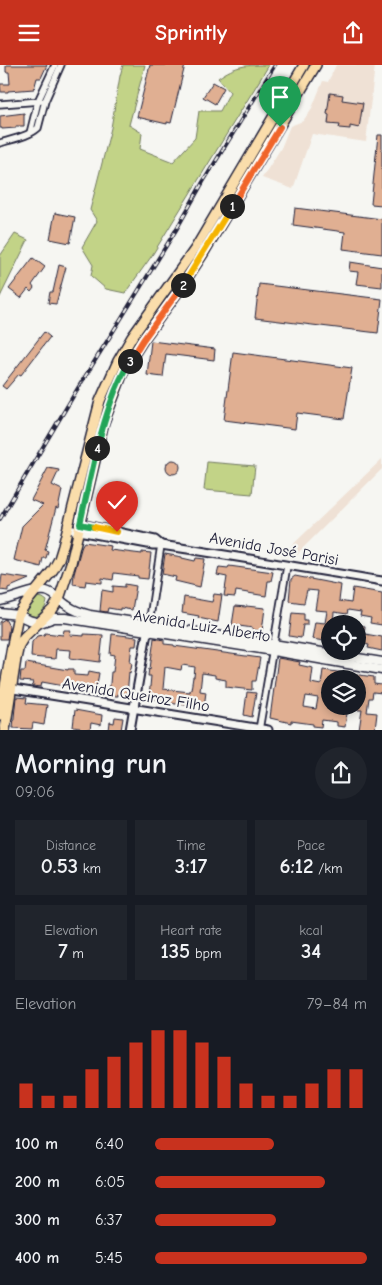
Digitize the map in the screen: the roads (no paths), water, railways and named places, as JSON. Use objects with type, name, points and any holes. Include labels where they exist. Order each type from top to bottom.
[{"type":"main road","points":[[0,715],[18,615],[26,602],[53,570],[59,559],[100,401],[118,361],[132,337],[194,249],[304,65]]},
{"type":"main road","points":[[5,730],[5,688],[19,645],[24,637],[53,609],[59,599],[79,528],[104,422],[124,370],[203,254],[316,65]]},
{"type":"main road","points":[[0,601],[36,591]]},
{"type":"main road","name":"Avenida Luiz Alberto","points":[[36,591],[51,593],[74,610],[148,627],[382,662]]},
{"type":"main road","points":[[0,613],[18,615],[40,623]]},
{"type":"main road","name":"Avenida Luiz Alberto","points":[[40,623],[54,618],[65,618],[148,627]]},
{"type":"main road","name":"Avenida Luiz Alberto","points":[[273,647],[382,670]]},
{"type":"street","points":[[0,143],[23,136],[38,128],[45,101],[61,65]]},
{"type":"street","points":[[30,133],[38,101],[54,66]]},
{"type":"street","points":[[0,103],[45,101]]},
{"type":"street","name":"Avenida José Parisi","points":[[68,529],[79,528],[153,545],[382,581]]},
{"type":"street","points":[[130,730],[161,545]]},
{"type":"street","points":[[259,729],[287,566]]},
{"type":"street","name":"Avenida Queiroz Filho","points":[[5,688],[268,730]]},
{"type":"railway","points":[[0,519],[275,65]]}]
